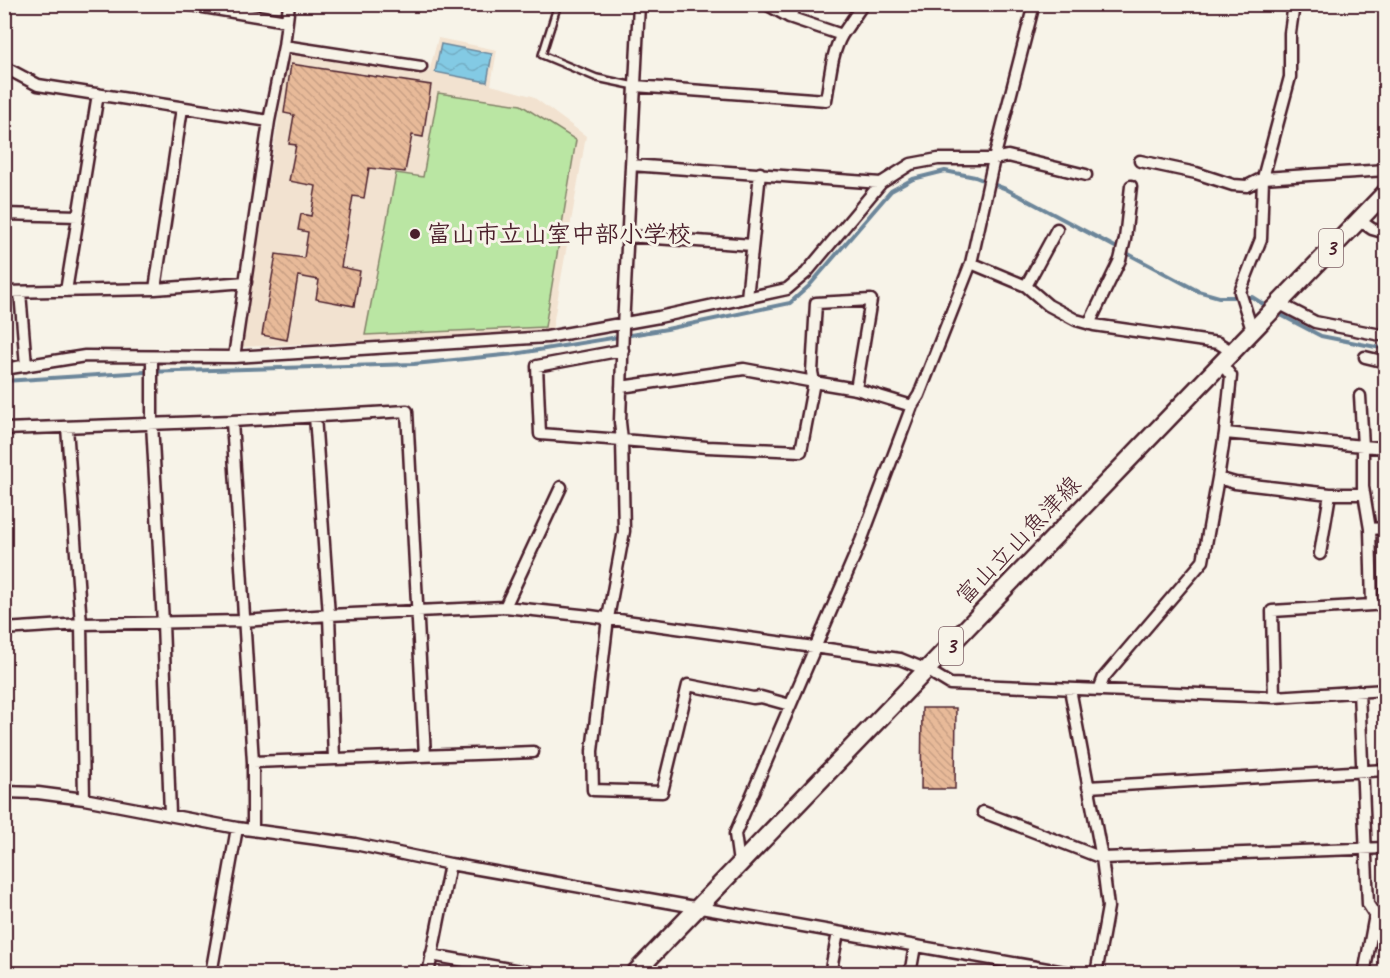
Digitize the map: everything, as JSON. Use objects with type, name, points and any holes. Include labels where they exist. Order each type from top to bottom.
[{"type":"main road","name":"富山立山魚津線","points":[[634,974],[1386,192]]},
{"type":"street","points":[[4,15],[6,4]]},
{"type":"street","points":[[186,4],[286,21]]},
{"type":"street","points":[[234,357],[289,4]]},
{"type":"street","points":[[639,4],[621,387],[624,531],[608,618],[592,751],[593,790],[663,792],[688,685],[753,698],[761,697],[790,705]]},
{"type":"street","points":[[766,4],[789,17],[842,35]]},
{"type":"street","points":[[789,17],[797,4]]},
{"type":"street","points":[[635,86],[826,100],[837,43],[863,4]]},
{"type":"street","points":[[739,864],[735,834],[861,541],[912,406],[919,395],[971,263],[994,159],[1034,4]]},
{"type":"street","points":[[1252,330],[1240,292],[1261,239],[1263,178],[1290,77],[1290,33],[1294,4]]},
{"type":"street","points":[[284,46],[421,67]]},
{"type":"street","points":[[4,67],[38,85],[269,121]]},
{"type":"street","points":[[66,291],[98,94]]},
{"type":"street","points":[[155,289],[183,108]]},
{"type":"street","points":[[4,369],[85,356],[152,360],[234,357],[547,337],[623,326],[787,289],[806,273],[881,183],[911,164],[938,159],[994,159],[1008,156],[1086,175]]},
{"type":"street","points":[[1140,161],[1196,173],[1233,185],[1247,186],[1263,178],[1386,170]]},
{"type":"street","points":[[631,165],[881,183]]},
{"type":"street","points":[[747,298],[760,174]]},
{"type":"street","points":[[1089,324],[1120,260],[1131,186]]},
{"type":"street","points":[[4,206],[16,214]]},
{"type":"street","points":[[4,214],[78,216]]},
{"type":"street","points":[[1359,220],[1372,229],[1386,233]]},
{"type":"street","points":[[1026,286],[1057,229]]},
{"type":"street","points":[[628,236],[752,245]]},
{"type":"street","points":[[971,263],[1026,286],[1048,306],[1076,320],[1089,324],[1218,343],[1226,357],[1231,376],[1225,433],[1203,561],[1104,677],[1099,690]]},
{"type":"street","points":[[4,292],[155,289],[246,282]]},
{"type":"street","points":[[21,292],[26,366]]},
{"type":"street","points":[[623,348],[537,366],[540,435],[801,451],[813,382],[816,303],[871,300],[855,389]]},
{"type":"street","points":[[1273,308],[1315,322],[1386,336]]},
{"type":"street","points":[[1365,357],[1386,362]]},
{"type":"street","points":[[152,360],[152,423],[164,622],[170,814]]},
{"type":"street","points":[[621,387],[744,369],[855,389],[912,406]]},
{"type":"street","points":[[1360,396],[1364,494],[1370,529],[1372,605]]},
{"type":"street","points":[[4,429],[232,421],[407,411],[425,756]]},
{"type":"street","points":[[315,416],[329,615],[334,759]]},
{"type":"street","points":[[232,421],[253,762],[253,830]]},
{"type":"street","points":[[67,427],[81,624],[84,799]]},
{"type":"street","points":[[1225,433],[1386,448]]},
{"type":"street","points":[[1218,478],[1235,483],[1279,489],[1330,494],[1364,494]]},
{"type":"street","points":[[505,606],[561,487]]},
{"type":"street","points":[[1320,554],[1330,494]]},
{"type":"street","points":[[1370,529],[1386,528]]},
{"type":"street","points":[[1274,697],[1272,611],[1386,604]]},
{"type":"street","points":[[4,630],[81,624],[243,621],[505,606],[608,618],[900,659],[927,670],[950,684],[1274,697],[1386,690]]},
{"type":"street","points":[[1070,689],[1102,858],[1108,907],[1096,974]]},
{"type":"street","points":[[1359,692],[1368,904],[1374,915],[1364,974]]},
{"type":"street","points":[[253,762],[533,752]]},
{"type":"street","points":[[1088,787],[1386,770]]},
{"type":"street","points":[[4,792],[38,793],[84,799],[237,828],[355,844],[450,864],[915,946],[1016,968],[1076,974]]},
{"type":"street","points":[[983,813],[1102,858],[1386,848]]},
{"type":"street","points":[[211,974],[237,828]]},
{"type":"street","points":[[428,974],[450,864]]},
{"type":"street","points":[[830,974],[838,933]]},
{"type":"street","points":[[910,974],[915,946]]},
{"type":"street","points":[[431,955],[537,974]]},
{"type":"lane","points":[[558,4],[542,55],[597,78],[635,86]]},
{"type":"shaded area","name":"富山市立山室中部小学校","points":[[438,38],[497,50],[491,85],[532,96],[586,136],[552,331],[242,347],[289,51],[429,72]]},
{"type":"green space","points":[[438,93],[521,105],[576,140],[545,327],[365,335],[396,173],[423,177]]},
{"type":"water","points":[[441,44],[492,54],[487,82],[435,72]]},
{"type":"building","points":[[291,64],[431,85],[423,137],[412,135],[405,172],[369,168],[364,198],[353,196],[341,267],[360,271],[354,306],[316,299],[319,280],[298,276],[287,340],[262,335],[276,254],[304,258],[308,232],[298,230],[301,214],[311,216],[316,186],[289,181],[296,145],[289,144],[294,115],[284,113]]},
{"type":"building","points":[[922,708],[956,708],[955,789],[921,789]]},
{"type":"waterway","points":[[4,381],[145,372],[414,364],[514,354],[667,329],[790,303],[809,286],[891,191],[913,179],[945,171],[975,177],[1006,189],[1198,291],[1219,297],[1252,297],[1268,307]]},
{"type":"waterway","points":[[1277,313],[1321,336],[1386,349]]},
{"type":"place","name":"富山市立山室中部小学校","points":[[415,234]]}]
